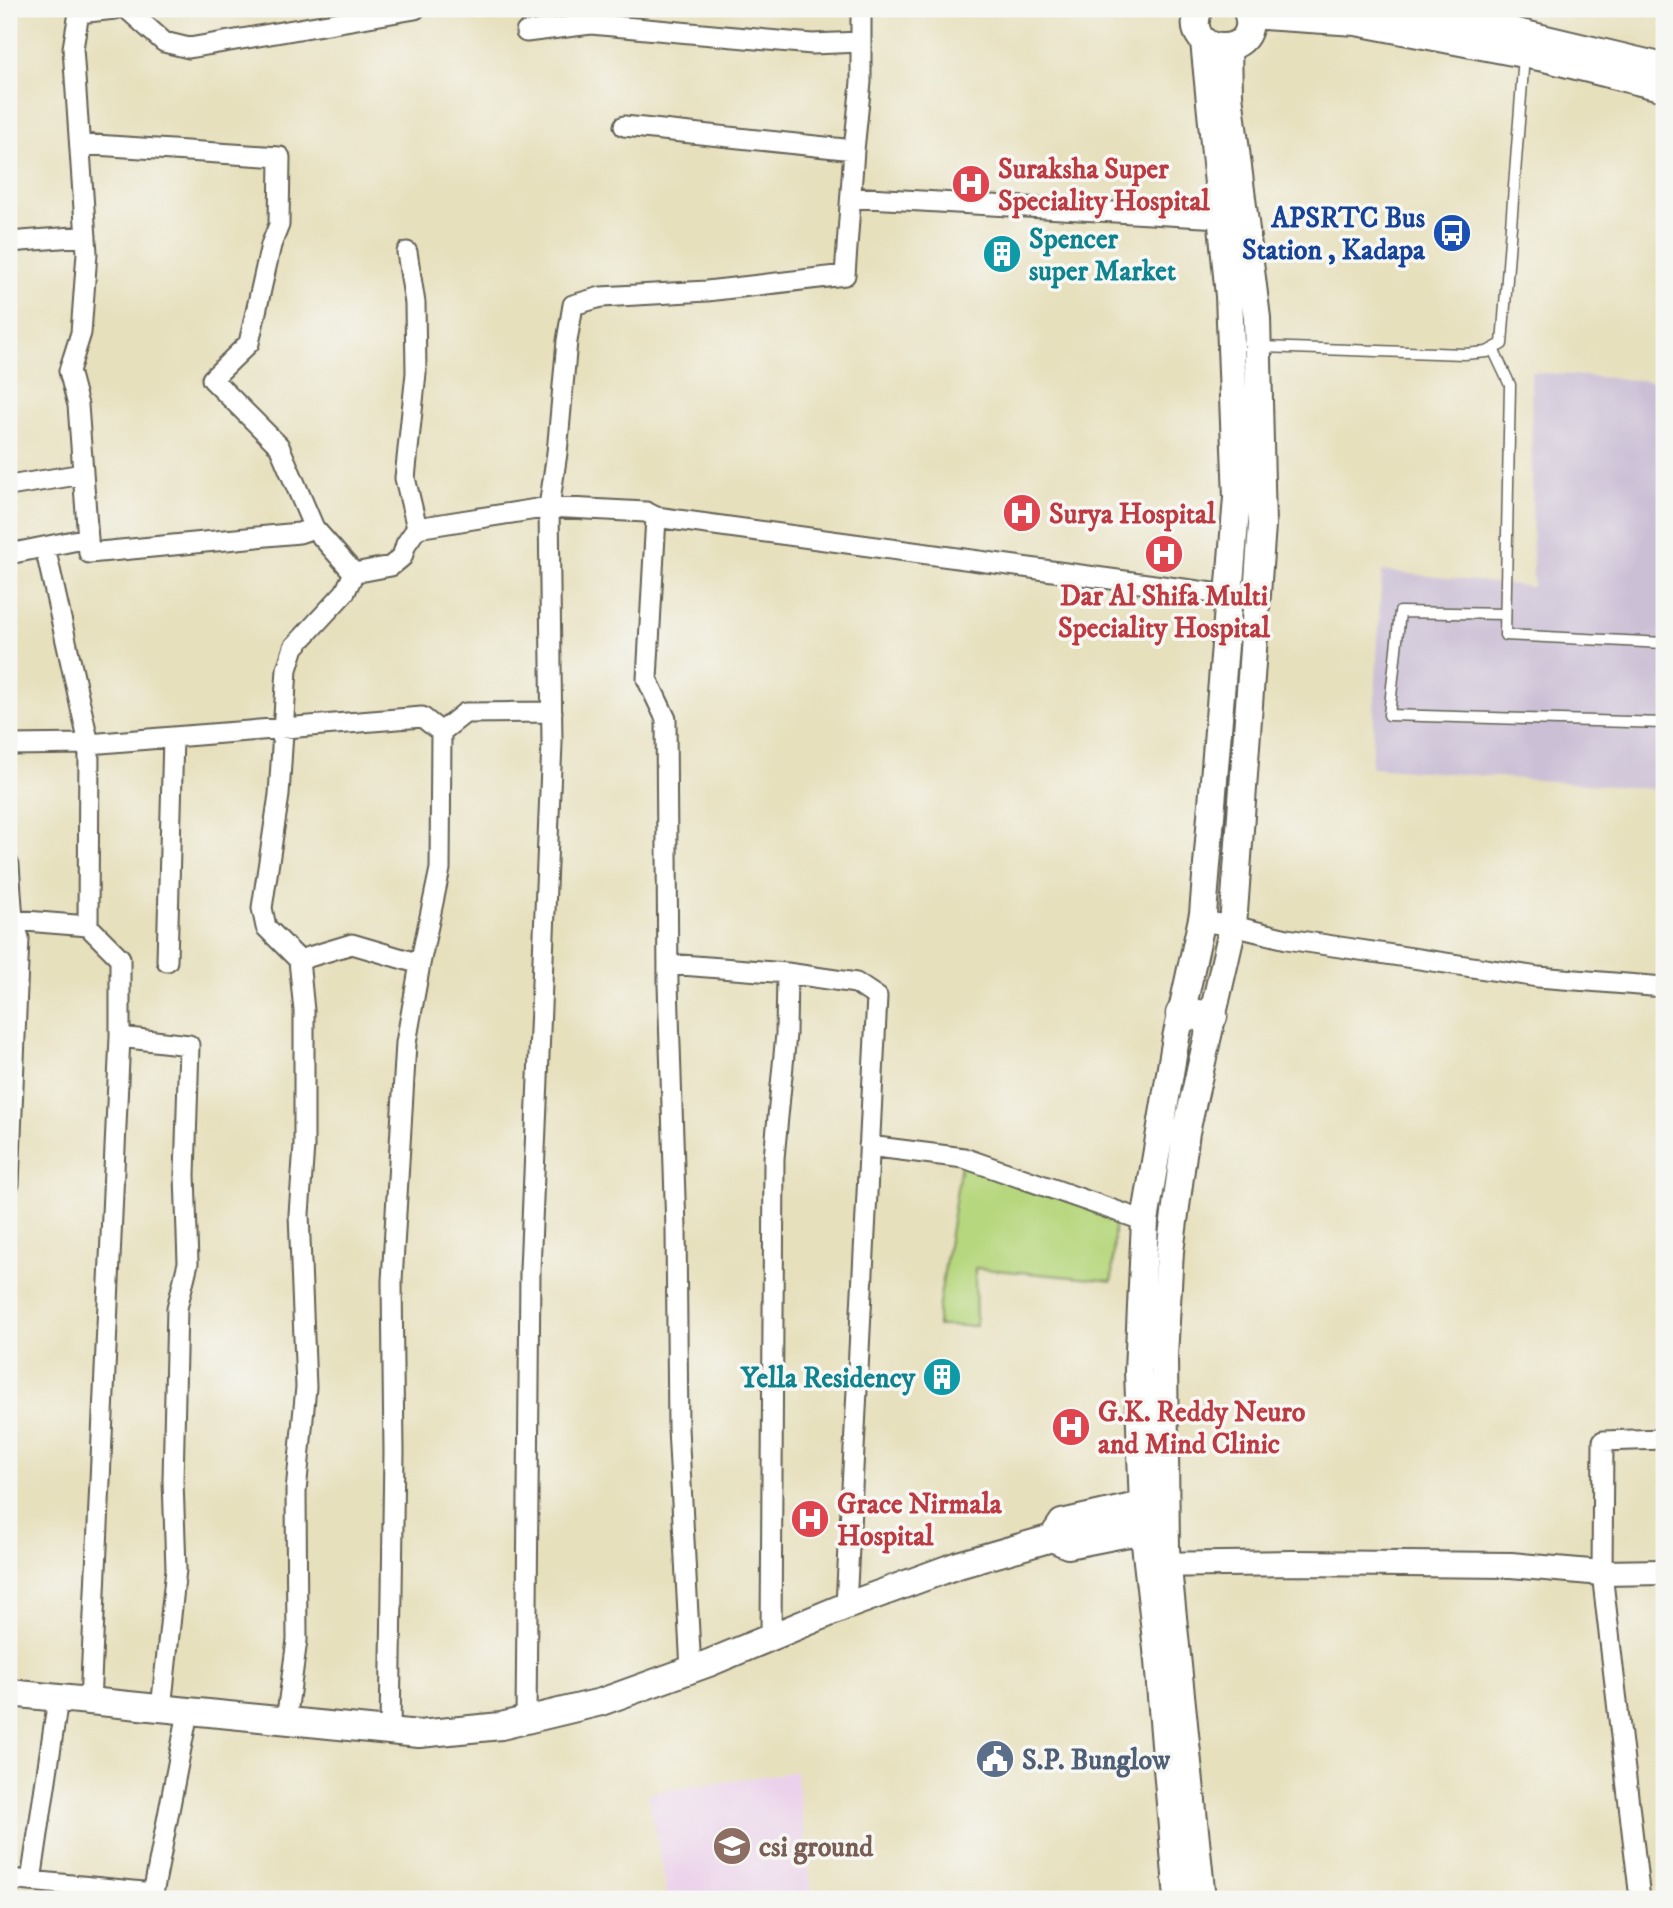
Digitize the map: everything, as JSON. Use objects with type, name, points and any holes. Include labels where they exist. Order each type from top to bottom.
[{"type":"main road","points":[[1395,9],[1526,44],[1664,88]]},
{"type":"main road","points":[[1178,1899],[1157,1649],[1164,1356],[1170,1251],[1186,1132],[1233,926],[1262,525],[1257,318],[1229,95],[1216,44],[1196,25],[1197,10]]},
{"type":"main road","points":[[1216,44],[1243,39],[1249,23],[1247,12],[1356,22],[1526,44],[1664,68]]},
{"type":"main road","points":[[1202,1899],[1158,1565],[1143,1518],[1138,1371],[1146,1221],[1181,1014],[1201,922],[1237,498],[1229,296],[1221,218],[1216,44]]},
{"type":"main road","points":[[1181,1014],[1212,1016]]},
{"type":"main road","points":[[9,1693],[419,1734],[501,1726],[601,1702],[691,1670],[846,1606],[958,1565],[1052,1538],[1068,1545],[1143,1518]]},
{"type":"street","points":[[115,9],[79,13],[73,48],[87,253],[81,333],[69,371],[78,405],[89,553],[299,533],[314,528]]},
{"type":"street","points":[[127,9],[164,43],[188,48],[415,9]]},
{"type":"street","points":[[526,1720],[530,1270],[549,859],[552,712],[549,507],[573,305],[601,297],[707,291],[845,275],[861,82],[862,9]]},
{"type":"street","points":[[526,32],[590,16],[812,44],[861,41]]},
{"type":"street","points":[[624,126],[854,150]]},
{"type":"street","points":[[80,144],[280,157],[279,225],[271,245],[249,342],[212,379],[279,446],[314,528],[354,573]]},
{"type":"street","points":[[850,197],[1221,218]]},
{"type":"street","points":[[9,242],[86,236]]},
{"type":"street","points":[[407,252],[415,303],[416,373],[405,478],[417,528]]},
{"type":"street","points":[[9,486],[83,474]]},
{"type":"street","points":[[354,573],[391,566],[402,557],[406,544],[417,528],[549,507],[646,512],[656,517],[1228,595]]},
{"type":"street","points":[[656,517],[647,679],[666,719],[668,964],[676,1229],[678,1428],[691,1670]]},
{"type":"street","points":[[9,554],[88,538]]},
{"type":"street","points":[[45,547],[89,744],[88,926]]},
{"type":"street","points":[[286,1721],[297,1640],[296,1491],[306,1387],[299,1214],[304,1146],[304,1011],[299,960],[267,927],[262,908],[279,795],[287,669],[295,647],[345,592],[354,573]]},
{"type":"street","points":[[441,732],[465,713],[552,712]]},
{"type":"street","points":[[9,745],[89,744],[422,717],[441,732]]},
{"type":"street","points":[[390,1731],[394,1452],[392,1281],[406,1043],[440,869],[441,732]]},
{"type":"street","points":[[167,961],[173,737]]},
{"type":"street","points":[[9,865],[13,920],[19,938],[9,1184]]},
{"type":"street","points":[[13,920],[88,926],[120,958],[120,1037],[90,1703]]},
{"type":"street","points":[[1201,922],[1233,926],[1286,939],[1538,977],[1664,988]]},
{"type":"street","points":[[299,960],[352,944],[420,964]]},
{"type":"street","points":[[668,964],[787,973],[856,983],[877,997],[846,1606]]},
{"type":"street","points":[[771,1637],[774,1158],[786,1034],[787,973]]},
{"type":"street","points":[[120,1037],[189,1045],[185,1175],[188,1263],[177,1308],[174,1427],[176,1569],[161,1709]]},
{"type":"street","points":[[869,1146],[964,1158],[1146,1221]]},
{"type":"street","points":[[1640,1899],[1602,1573],[1603,1441],[1664,1439]]},
{"type":"street","points":[[1158,1565],[1511,1565],[1602,1573],[1664,1572]]},
{"type":"street","points":[[31,1881],[58,1699]]},
{"type":"street","points":[[9,1879],[153,1896],[188,1712]]},
{"type":"lane","points":[[1231,346],[1464,354],[1487,352],[1502,344],[1526,44]]},
{"type":"lane","points":[[1493,349],[1510,385],[1505,635],[1664,643]]},
{"type":"lane","points":[[1504,614],[1400,612],[1389,715],[1664,723]]},
{"type":"shaded area","points":[[1531,372],[1664,382],[1664,790],[1371,767],[1382,571],[1533,587]]},
{"type":"shaded area","name":"csi ground","points":[[796,1771],[813,1899],[668,1899],[648,1793]]},
{"type":"green space","points":[[961,1163],[1115,1211],[1112,1281],[975,1268],[976,1326],[938,1326],[938,1310]]},
{"type":"place","name":"Suraksha Super Speciality Hospital","points":[[971,184]]},
{"type":"place","name":"APSRTC Bus Station , Kadapa","points":[[1452,233]]},
{"type":"place","name":"Spencer super Market","points":[[1002,254]]},
{"type":"place","name":"Surya Hospital","points":[[1022,513]]},
{"type":"place","name":"Dar Al Shifa Multi Speciality Hospital","points":[[1164,554]]},
{"type":"place","name":"Yella Residency","points":[[942,1377]]},
{"type":"place","name":"G.K. Reddy Neuro and Mind Clinic","points":[[1071,1427]]},
{"type":"place","name":"Grace Nirmala Hospital","points":[[810,1519]]},
{"type":"place","name":"S.P. Bunglow","points":[[995,1759]]},
{"type":"place","name":"csi ground","points":[[732,1846]]}]
